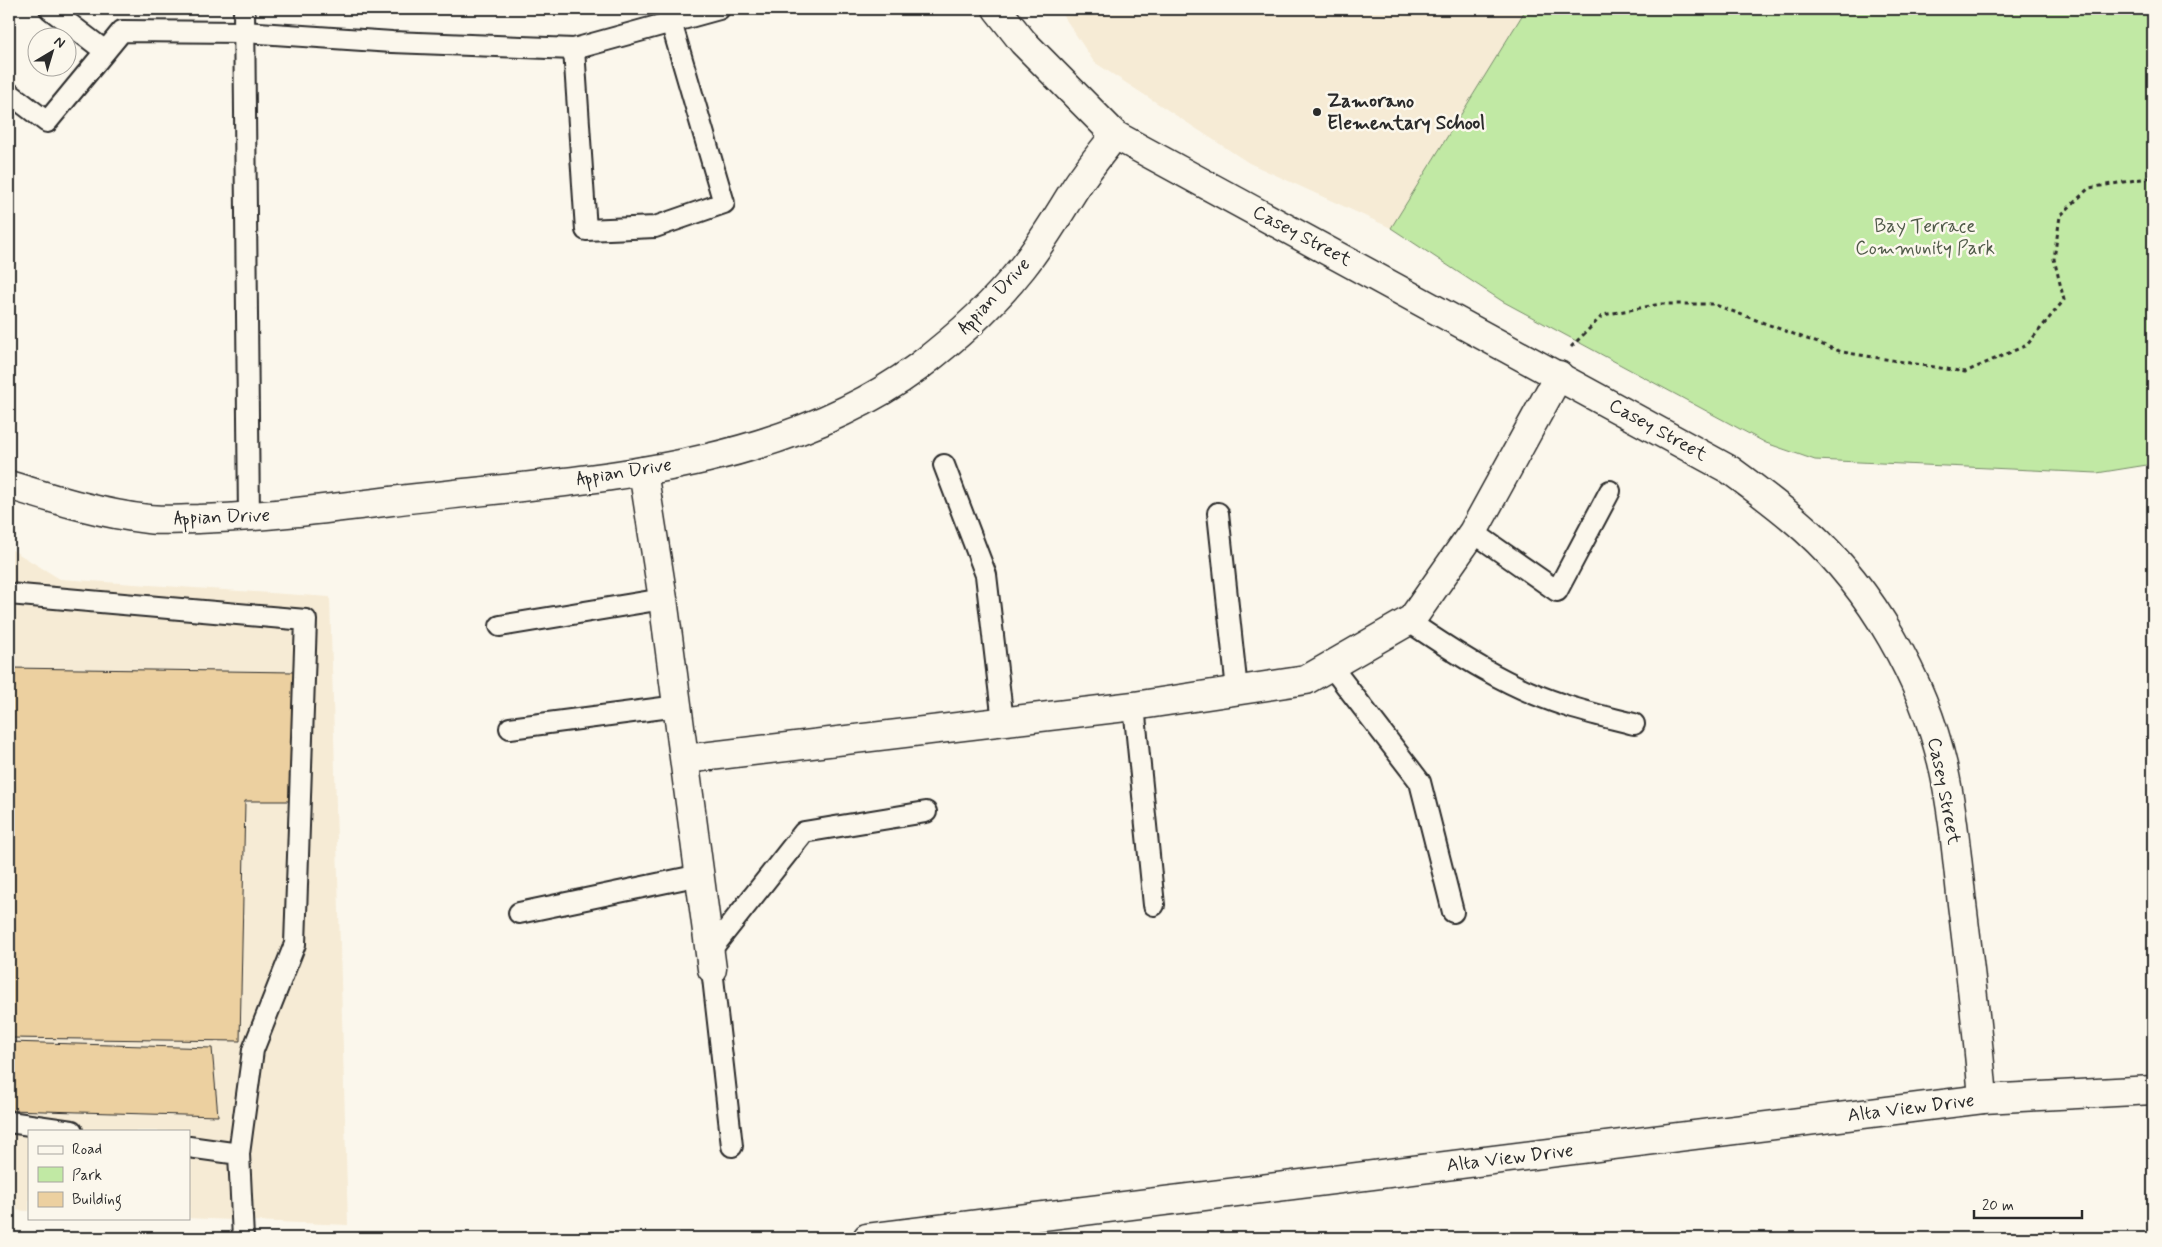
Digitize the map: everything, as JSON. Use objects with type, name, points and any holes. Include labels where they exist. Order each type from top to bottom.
[{"type":"street","name":"Casey Street","points":[[997,9],[1022,42],[1115,135],[1559,375],[1730,470],[1770,499],[1808,531],[1842,568],[1896,646],[1916,689],[1943,766],[1954,831],[1978,1031],[1983,1099]]},
{"type":"street","name":"Appian Drive","points":[[9,485],[100,510],[150,519],[249,518],[643,472],[771,441],[814,425],[871,397],[916,368],[954,338],[990,305],[1021,269],[1050,230],[1075,189],[1115,135]]},
{"type":"street","points":[[685,759],[1134,706],[1306,680],[1408,621],[1473,532],[1559,375]]},
{"type":"street","points":[[643,472],[678,706],[711,960]]},
{"type":"street","name":"Alta View Drive","points":[[867,1238],[1983,1099],[2153,1090]]},
{"type":"lane","points":[[50,9],[105,51]]},
{"type":"lane","points":[[244,9],[249,518]]},
{"type":"lane","points":[[9,93],[48,122],[122,32],[245,32],[392,42],[574,49],[719,9]]},
{"type":"lane","points":[[574,49],[586,230],[656,227],[724,203],[671,22]]},
{"type":"lane","points":[[944,465],[986,575],[1003,722]]},
{"type":"lane","points":[[1473,532],[1557,591],[1610,491]]},
{"type":"lane","points":[[1218,513],[1236,690]]},
{"type":"lane","points":[[9,594],[306,620],[295,944],[253,1050],[239,1154],[243,1238]]},
{"type":"lane","points":[[500,626],[663,599]]},
{"type":"lane","points":[[1408,621],[1458,654],[1517,686],[1563,705],[1634,724]]},
{"type":"lane","points":[[1331,666],[1420,782],[1453,912]]},
{"type":"lane","points":[[510,728],[678,706]]},
{"type":"lane","points":[[1134,706],[1154,905]]},
{"type":"lane","points":[[732,1146],[711,960],[804,832],[926,812]]},
{"type":"lane","points":[[519,913],[700,875]]},
{"type":"lane","points":[[9,1122],[65,1130]]},
{"type":"lane","points":[[190,1147],[239,1154]]},
{"type":"path","points":[[1559,375],[1573,343],[1604,315],[1660,304],[1713,304],[1842,352],[1965,372],[2027,345],[2064,300],[2054,259],[2060,216],[2089,188],[2153,177]]},
{"type":"shaded area","name":"Zamorano Elementary School","points":[[1059,9],[1526,9],[1391,228],[1249,163],[1094,62]]},
{"type":"shaded area","points":[[9,548],[60,579],[330,597],[348,1225],[190,1218],[190,1130],[28,1130],[28,1211],[9,1210]]},
{"type":"green space","name":"Bay Terrace Community Park","points":[[1526,9],[2153,9],[2153,464],[2097,473],[1815,460],[1766,443],[1502,301],[1391,228]]},
{"type":"building","points":[[9,668],[294,672],[292,801],[245,801],[240,1041],[9,1038]]},
{"type":"building","points":[[9,1042],[212,1048],[218,1116],[9,1110]]},
{"type":"place","name":"Zamorano Elementary School","points":[[1317,112]]}]
